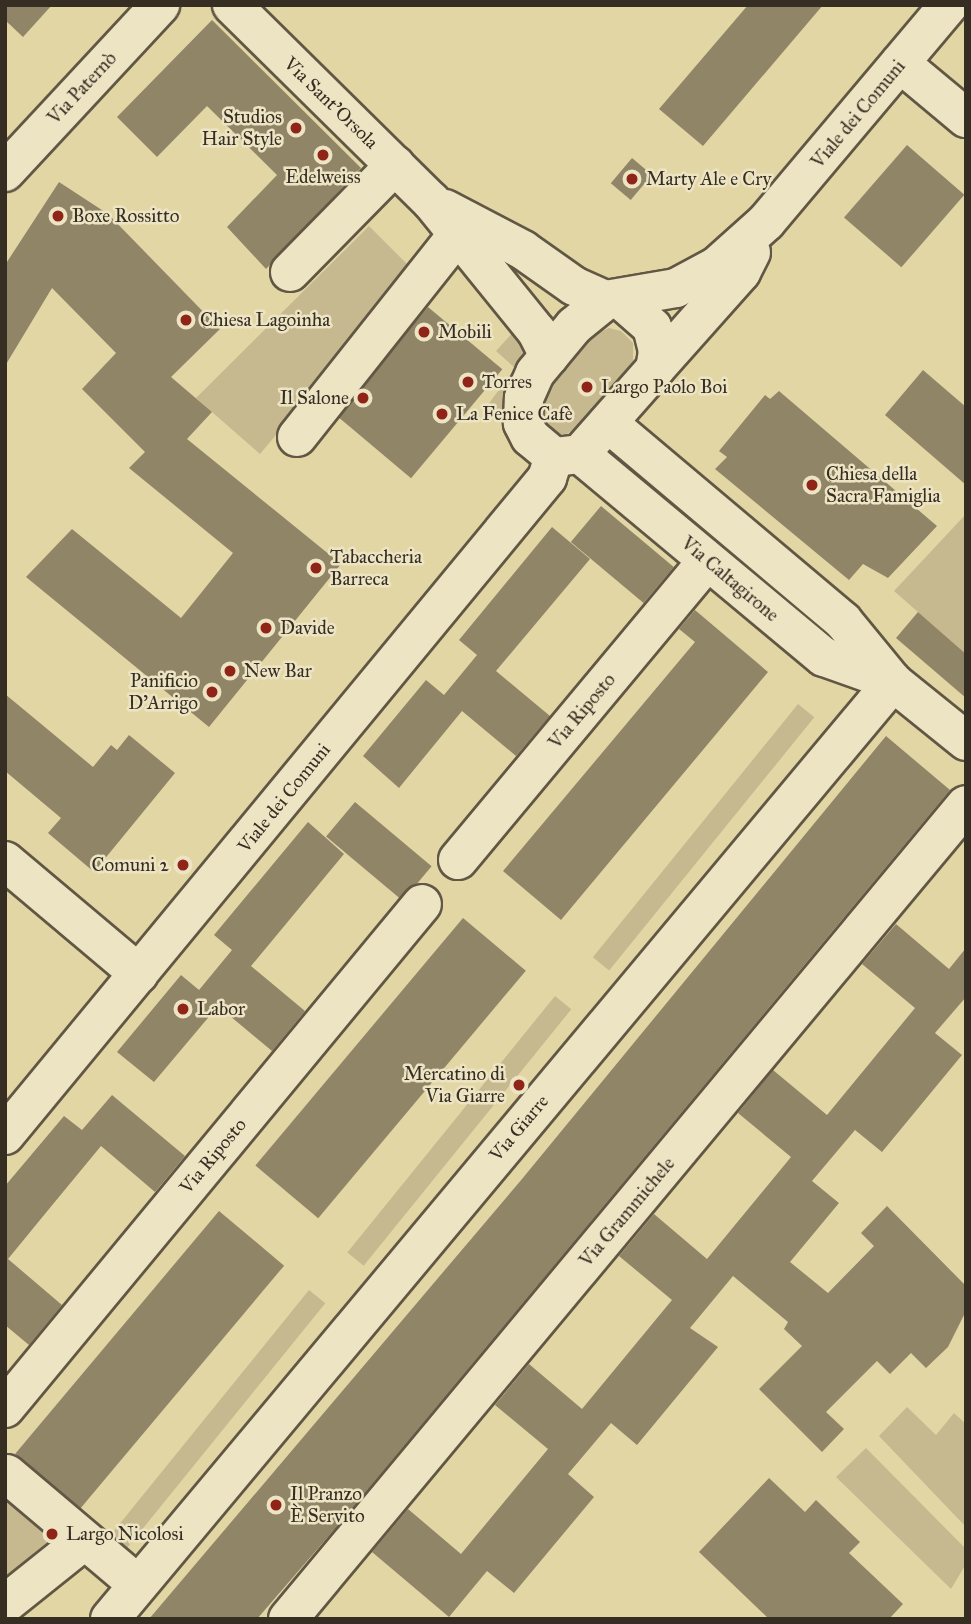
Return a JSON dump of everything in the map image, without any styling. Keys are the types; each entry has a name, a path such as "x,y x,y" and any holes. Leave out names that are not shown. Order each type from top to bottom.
{"street":[{"name":"Via Paternò","path":"5,172 160,5"},
{"name":"Via Sant'Orsola","path":"232,5 431,201 463,228 537,332 549,356"},
{"name":"Viale dei Comuni","path":"5,1135 547,478 567,456 608,423 741,272 766,222 948,5"},
{"path":"900,63 966,118"},
{"path":"290,272 395,165"},
{"path":"613,299 676,288 717,266 766,222"},
{"path":"297,437 463,228 523,250 574,286 613,299 652,327 658,351 655,369"},
{"name":"Via Caltagirone","path":"613,299 574,326 549,356 524,398 523,423 530,438 567,456 707,561 824,657 893,681"},
{"name":"Via Caltagirone","path":"608,423 843,621 893,681 966,741"},
{"name":"Via Riposto","path":"458,860 707,561"},
{"name":"Via Giarre","path":"110,1619 893,681"},
{"name":"Via Grammichele","path":"288,1619 966,805"},
{"path":"5,861 139,974"},
{"name":"Via Riposto","path":"5,1408 422,904"},
{"path":"7,1474 85,1540 141,1579"},
{"path":"5,1604 85,1540"},
{"path":"5,1609 17,1619"}],"shaded area":[{"path":"369,226 414,271 260,454 196,398"},
{"path":"609,328 621,331 633,343 633,368 583,426 558,438 538,415 540,400 595,334"},
{"path":"515,330 527,355 506,396 503,418 487,406 515,368 496,351"},
{"path":"966,514 966,654 894,591"},
{"path":"798,704 814,717 609,971 593,957"},
{"path":"555,996 571,1009 364,1266 347,1252"},
{"path":"309,1290 325,1303 122,1554 106,1541"},
{"path":"907,1407 936,1435 954,1413 966,1424 966,1527 879,1436"},
{"path":"866,1448 964,1547 966,1564 951,1589 836,1477"},
{"path":"5,1495 54,1536 5,1578"}],"building":[{"path":"5,5 52,5 23,37 5,20"},
{"path":"748,5 823,5 703,146 659,109"},
{"path":"212,20 361,168 266,269 227,227 277,175 207,106 157,157 117,117"},
{"path":"907,145 964,195 901,267 844,217"},
{"name":"Marty Ale e Cry","path":"632,158 652,175 631,200 611,183"},
{"path":"59,182 108,214 220,329 171,377 212,412 187,439 341,564 209,727 26,577 72,529 181,618 233,553 129,468 145,452 82,389 116,353 52,288 5,366 5,265"},
{"path":"428,307 502,369 411,478 337,416"},
{"path":"923,370 966,407 966,485 885,415"},
{"name":"Chiesa della Sacra Famiglia","path":"779,391 937,526 888,578 863,564 849,580 715,469 727,457 719,451 765,395 770,399"},
{"path":"601,506 674,567 644,603 571,542"},
{"path":"552,527 590,559 496,671 550,716 516,756 462,711 399,788 363,756 426,680 444,695 477,655 459,640"},
{"path":"695,610 768,672 561,920 503,871 695,642 679,629"},
{"path":"918,612 966,654 966,698 896,638"},
{"path":"5,694 93,767 111,745 117,750 129,735 175,773 94,872 48,833 61,818 5,771"},
{"path":"886,736 950,790 339,1524 257,1619 149,1619 522,1179"},
{"path":"355,802 432,866 403,901 326,836"},
{"path":"308,822 344,854 251,966 305,1011 272,1051 218,1006 154,1082 117,1052 181,975 199,990 232,950 214,935"},
{"path":"463,918 526,971 318,1218 255,1165"},
{"path":"896,924 949,969 966,948 966,997 935,1033 962,1055 882,1152 855,1130 812,1181 839,1203 790,1262 828,1293 874,1246 861,1233 887,1206 966,1286 966,1311 948,1347 926,1368 911,1353 890,1374 877,1361 826,1412 844,1429 822,1452 759,1389 802,1346 784,1329 788,1322 733,1276 690,1328 718,1347 637,1445 611,1423 568,1474 594,1497 514,1593 487,1571 449,1617 372,1552 408,1509 461,1554 548,1449 495,1405 529,1364 582,1409 672,1300 619,1256 654,1214 707,1259 791,1157 738,1113 773,1070 827,1115 915,1008 862,964"},
{"path":"112,1095 185,1156 155,1192 101,1146 49,1209 8,1259 62,1305 29,1345 5,1325 5,1186 64,1116 82,1130"},
{"path":"219,1211 284,1266 80,1508 15,1454"},
{"path":"769,1478 805,1512 816,1500 860,1542 849,1553 903,1604 889,1619 769,1619 699,1552"}],"place":[{"name":"Studios Hair Style","path":"296,128"},
{"name":"Edelweiss","path":"323,155"},
{"name":"Marty Ale e Cry","path":"632,179"},
{"name":"Boxe Rossitto","path":"58,216"},
{"name":"Chiesa Lagoinha","path":"186,320"},
{"name":"Mobili","path":"424,332"},
{"name":"Torres","path":"468,382"},
{"name":"Largo Paolo Boi","path":"587,387"},
{"name":"Il Salone","path":"363,398"},
{"name":"La Fenice Cafè","path":"442,414"},
{"name":"Chiesa della Sacra Famiglia","path":"812,485"},
{"name":"Tabaccheria Barreca","path":"316,568"},
{"name":"Davide","path":"266,628"},
{"name":"New Bar","path":"230,671"},
{"name":"Panificio D'Arrigo","path":"212,692"},
{"name":"Comuni 2","path":"183,865"},
{"name":"Labor","path":"183,1009"},
{"name":"Mercatino di Via Giarre","path":"519,1085"},
{"name":"Il Pranzo È Servito","path":"276,1505"},
{"name":"Largo Nicolosi","path":"52,1534"}]}
